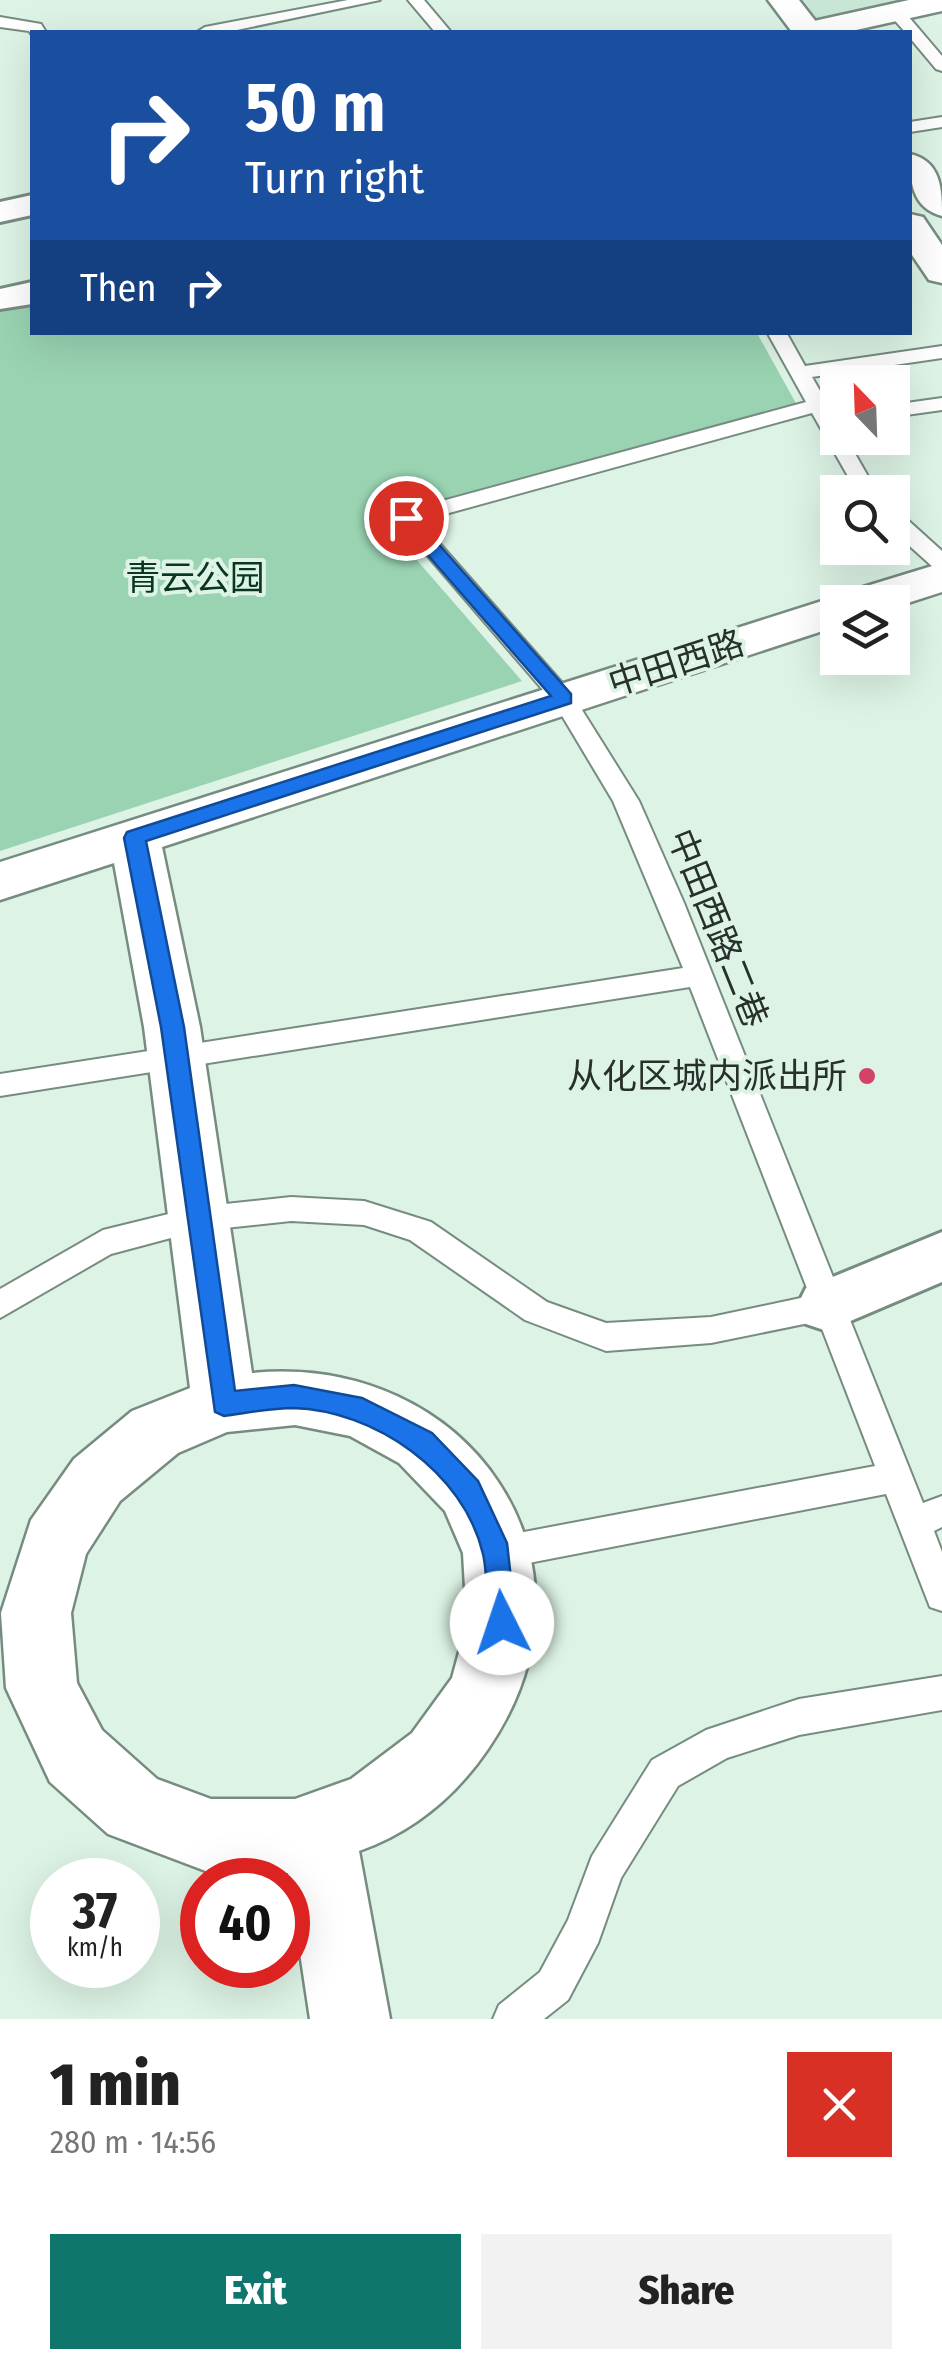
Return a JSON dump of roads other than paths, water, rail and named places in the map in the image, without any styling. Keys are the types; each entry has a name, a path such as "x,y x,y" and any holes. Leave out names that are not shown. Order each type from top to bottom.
{"street":[{"path":"783,0 806,30"},
{"path":"816,30 942,2"},
{"path":"912,167 942,205"},
{"path":"0,212 30,205"},
{"path":"912,227 942,272"},
{"path":"910,587 942,577"},
{"name":"中田西路","path":"0,881 820,617"},
{"path":"135,838 176,1059 224,1404"},
{"path":"828,1306 942,1256"},
{"path":"294,1396 362,1410 422,1442 468,1490 497,1553 502,1623 482,1695 438,1759 373,1809 295,1836 211,1836 134,1808 76,1756 42,1688 36,1613 55,1542 97,1480 155,1432 224,1404 294,1396"},
{"path":"318,1827 350,2019"}],"lane":[{"path":"215,30 372,0"},
{"path":"416,0 441,30"},
{"path":"896,12 911,30"},
{"path":"0,22 36,30"},
{"path":"912,31 942,66"},
{"path":"912,127 942,122"},
{"path":"778,335 820,404"},
{"path":"799,373 942,352"},
{"path":"910,408 942,404"},
{"name":"中田西路二巷","path":"820,417 406,518 564,699 626,802 895,1477 928,1518 942,1595"},
{"path":"910,534 942,563"},
{"path":"0,1085 698,976"},
{"path":"0,1306 103,1243 197,1219 291,1210 364,1213 420,1231 536,1311 606,1337 711,1330 828,1306"},
{"path":"497,1553 895,1477"},
{"path":"513,2019 554,1986 584,1929 605,1870 634,1817 665,1773 719,1743 799,1716 942,1693"}],"place":[{"name":"从化区城内派出所","path":"867,1076"}],"park label":[{"name":"青云公园","path":"195,578"}]}
